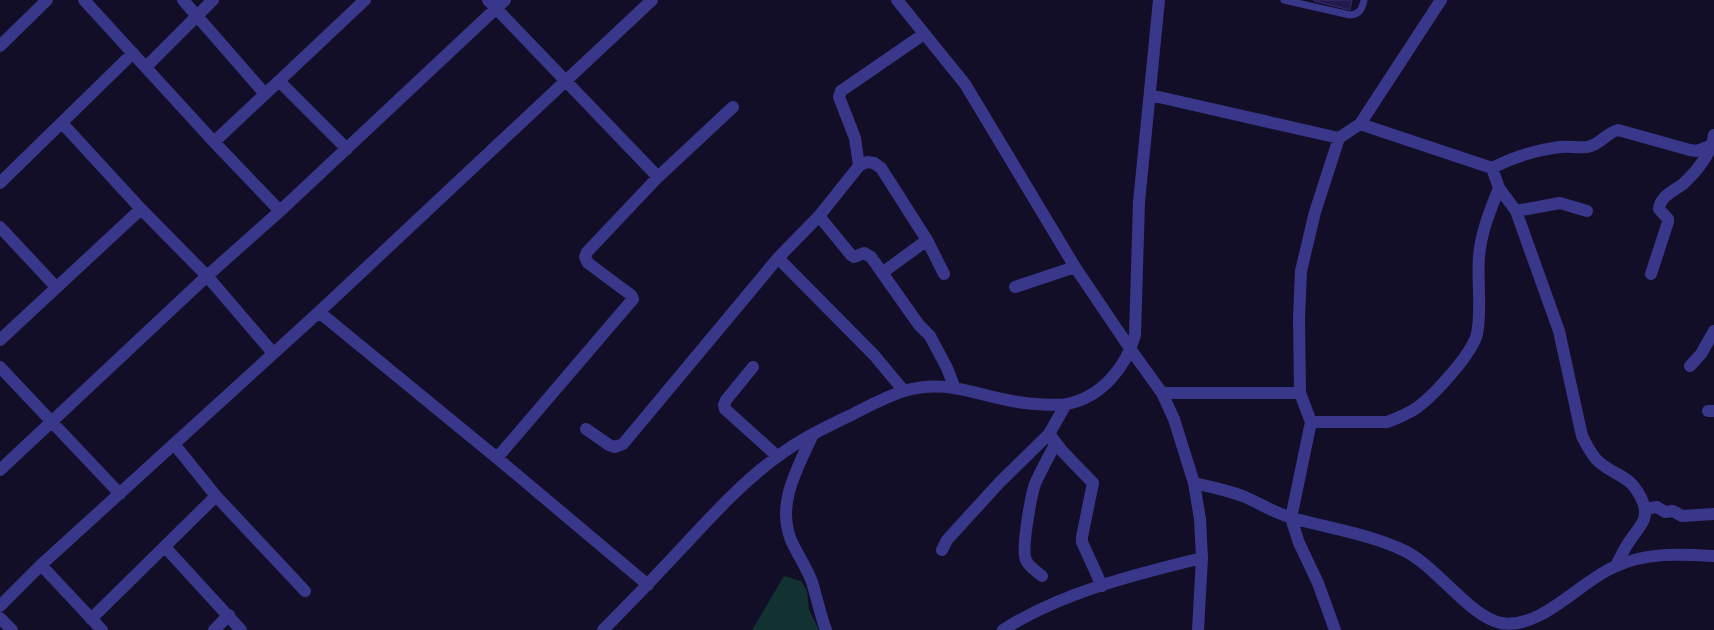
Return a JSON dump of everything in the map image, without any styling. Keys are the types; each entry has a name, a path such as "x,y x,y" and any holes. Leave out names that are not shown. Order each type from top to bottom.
{"street":[{"path":"0,46 47,0"},
{"path":"84,0 280,212"},
{"path":"183,0 265,94"},
{"path":"146,67 213,0"},
{"path":"214,142 365,0"},
{"path":"0,606 41,565 318,312 652,0"},
{"path":"897,0 965,84 1075,267 1130,350 1162,393 1174,419 1194,483 1200,519 1202,558 1198,630"},
{"path":"605,629 733,494 777,456 813,434 872,404 904,391 929,386 954,386 1019,402 1066,404 1085,398 1103,387 1113,377 1130,350 1135,335 1139,202 1159,0"},
{"path":"1335,630 1318,583 1299,543 1291,518 1311,422 1300,393 1300,271 1315,212 1339,138 1360,124 1442,0"},
{"path":"0,470 207,276 280,212 347,149 496,3 566,81 658,177"},
{"path":"859,166 855,138 839,97 841,91 924,34"},
{"path":"0,183 133,53"},
{"path":"279,81 347,149"},
{"path":"1150,95 1339,138"},
{"path":"497,458 633,299 631,295 588,263 585,258 587,252 658,177 733,107"},
{"path":"62,122 207,276 273,353"},
{"path":"1360,124 1492,168 1510,159 1527,154 1559,147 1588,147 1618,130 1697,151 1714,141"},
{"path":"1651,274 1668,222 1668,219 1659,209 1659,205 1662,200 1694,173 1714,141"},
{"path":"586,429 609,445 615,447 623,444 778,258 819,216 859,166 867,162 881,168 927,240 944,274"},
{"path":"1492,168 1499,188 1516,210 1559,331 1582,436 1597,460 1611,471 1623,476 1632,483 1645,508 1645,517 1642,524 1616,566"},
{"path":"1311,422 1387,422 1397,419 1418,406 1458,365 1472,345 1478,332 1481,236 1499,188"},
{"path":"1516,210 1560,203 1587,211"},
{"path":"0,340 142,209"},
{"path":"819,216 851,255 854,257 864,253 868,254 919,325 930,336 954,386"},
{"path":"0,227 56,287"},
{"path":"882,273 927,240"},
{"path":"778,258 874,355 904,391"},
{"path":"1015,287 1075,267"},
{"path":"318,312 497,458 648,585"},
{"path":"1690,366 1701,354 1714,332"},
{"path":"0,367 120,494"},
{"path":"753,367 726,400 725,409 777,456"},
{"path":"1162,393 1300,393"},
{"path":"1042,576 1029,566 1025,558 1024,550 1030,504 1052,438 1066,404"},
{"path":"813,434 791,482 786,504 787,524 790,538 811,581 826,630"},
{"path":"942,550 948,540 974,511 1052,438"},
{"path":"1052,438 1093,483 1082,542 1102,586"},
{"path":"174,444 216,496 305,592"},
{"path":"1194,483 1244,497 1291,518 1372,538 1406,552 1426,564 1484,617 1502,623 1522,622 1552,608 1599,574 1616,566 1655,555 1714,556"},
{"path":"91,619 216,496"},
{"path":"1645,508 1657,506 1665,512 1673,511 1682,516 1714,514"},
{"path":"165,547 241,630"},
{"path":"1003,630 1028,614 1046,606 1102,586 1202,558"},
{"path":"41,565 102,630"},
{"path":"214,630 229,615"},
{"path":"0,618 12,630"}],"lane":[{"path":"1284,0 1350,15 1356,14 1362,9 1364,0"}],"green space":[{"path":"784,576 801,581 807,591 809,610 819,630 752,630"}],"building":[{"path":"1314,0 1352,0 1350,10"}]}
